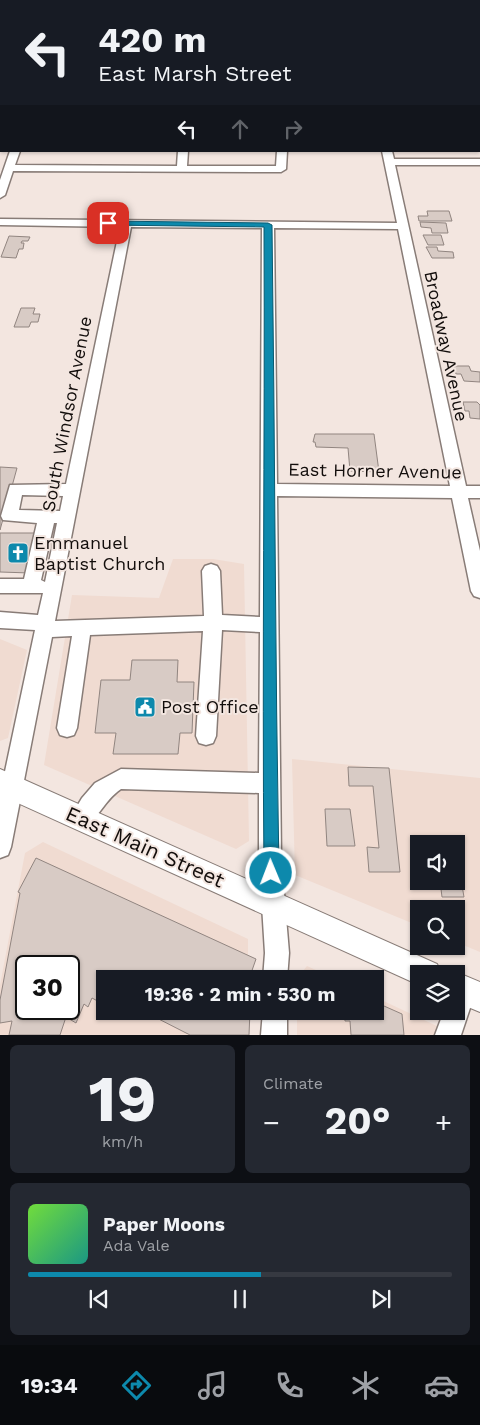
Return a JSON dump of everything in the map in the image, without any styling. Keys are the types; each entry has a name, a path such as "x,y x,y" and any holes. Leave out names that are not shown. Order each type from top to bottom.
{"main road":[{"name":"East Main Street","path":"7,785 410,966"}],"street":[{"path":"0,195 15,152"},
{"path":"182,169 183,152"},
{"path":"8,168 280,169 282,152"},
{"path":"388,156 480,162"},
{"name":"Broadway Avenue","path":"388,156 401,226 480,591"},
{"path":"0,222 401,226"},
{"name":"South Windsor Avenue","path":"0,847 7,785 46,626 126,224"},
{"path":"268,225 270,857 277,953 276,970"},
{"path":"67,517 9,516 16,489 73,490"},
{"name":"East Horner Avenue","path":"270,490 480,492"},
{"path":"31,586 47,516"},
{"path":"206,736 213,623 211,571"},
{"path":"0,586 53,587"},
{"path":"0,620 82,629 238,622 268,625"},
{"path":"67,728 82,629"},
{"path":"448,1035 467,991"},
{"path":"274,1035 275,1020"}],"lane":[{"path":"81,818 95,797 107,784 121,779 270,783"}],"shaded area":[{"path":"173,559 213,559 244,564 249,841 236,849 44,765 72,595 159,598"},
{"path":"0,639 27,650 8,738 0,741"},
{"path":"292,759 480,778 480,952 465,946 465,900 410,900 410,922 295,875"},
{"path":"43,842 248,939 248,970 96,970 96,1020 248,1020 247,1035 0,1035 0,985 25,853"},
{"path":"307,966 316,970 304,970"},
{"path":"384,1001 410,1013 410,1020 424,1020 456,1035 297,1035 297,1020 384,1020"}],"building":[{"path":"427,211 449,211 452,221 419,221 418,216 428,216"},
{"path":"420,222 446,223 448,233 432,233 431,228 421,227"},
{"path":"423,235 441,235 444,245 428,245"},
{"path":"9,236 30,237 28,241 22,241 21,243 24,243 23,249 19,249 16,258 1,257"},
{"path":"426,247 437,247 438,251 453,252 454,258 432,258"},
{"path":"21,308 35,308 33,314 40,314 38,322 31,322 29,327 14,327"},
{"path":"454,366 469,366 471,371 480,372 480,382 464,381 461,374 456,374"},
{"path":"463,402 477,402 480,405 480,419 470,418 469,411 465,411"},
{"path":"315,434 374,434 379,472 350,471 348,448 316,447 315,442 313,442"},
{"name":"Emmanuel Baptist Church","path":"0,467 17,468 0,530"},
{"name":"Emmanuel Baptist Church","path":"0,533 40,533 30,573 0,572"},
{"name":"Post Office","path":"132,660 178,660 177,682 194,682 192,733 180,733 178,754 113,754 116,733 95,733 101,680 130,680"},
{"path":"348,767 389,768 400,872 369,872 367,847 379,848 373,786 349,786"},
{"path":"325,809 350,809 355,846 327,846"},
{"path":"36,858 256,959 252,970 96,970 96,1000 92,998 88,1007 84,1004 80,1014 80,955 15,955 15,1020 65,1020 60,1035 9,1035 12,1021 0,1023 0,1000 20,893 18,892"},
{"path":"441,890 463,890 464,897 442,897"},
{"path":"384,1006 402,1014 404,1035 351,1035 350,1021 345,1021 384,1020"},
{"path":"161,1020 250,1020 249,1035 190,1035"}],"place":[{"name":"Emmanuel Baptist Church","path":"18,553"},
{"name":"Post Office","path":"145,707"}],"route":[{"path":"108,223 268,225 270,572 268,593 271,873"}]}
